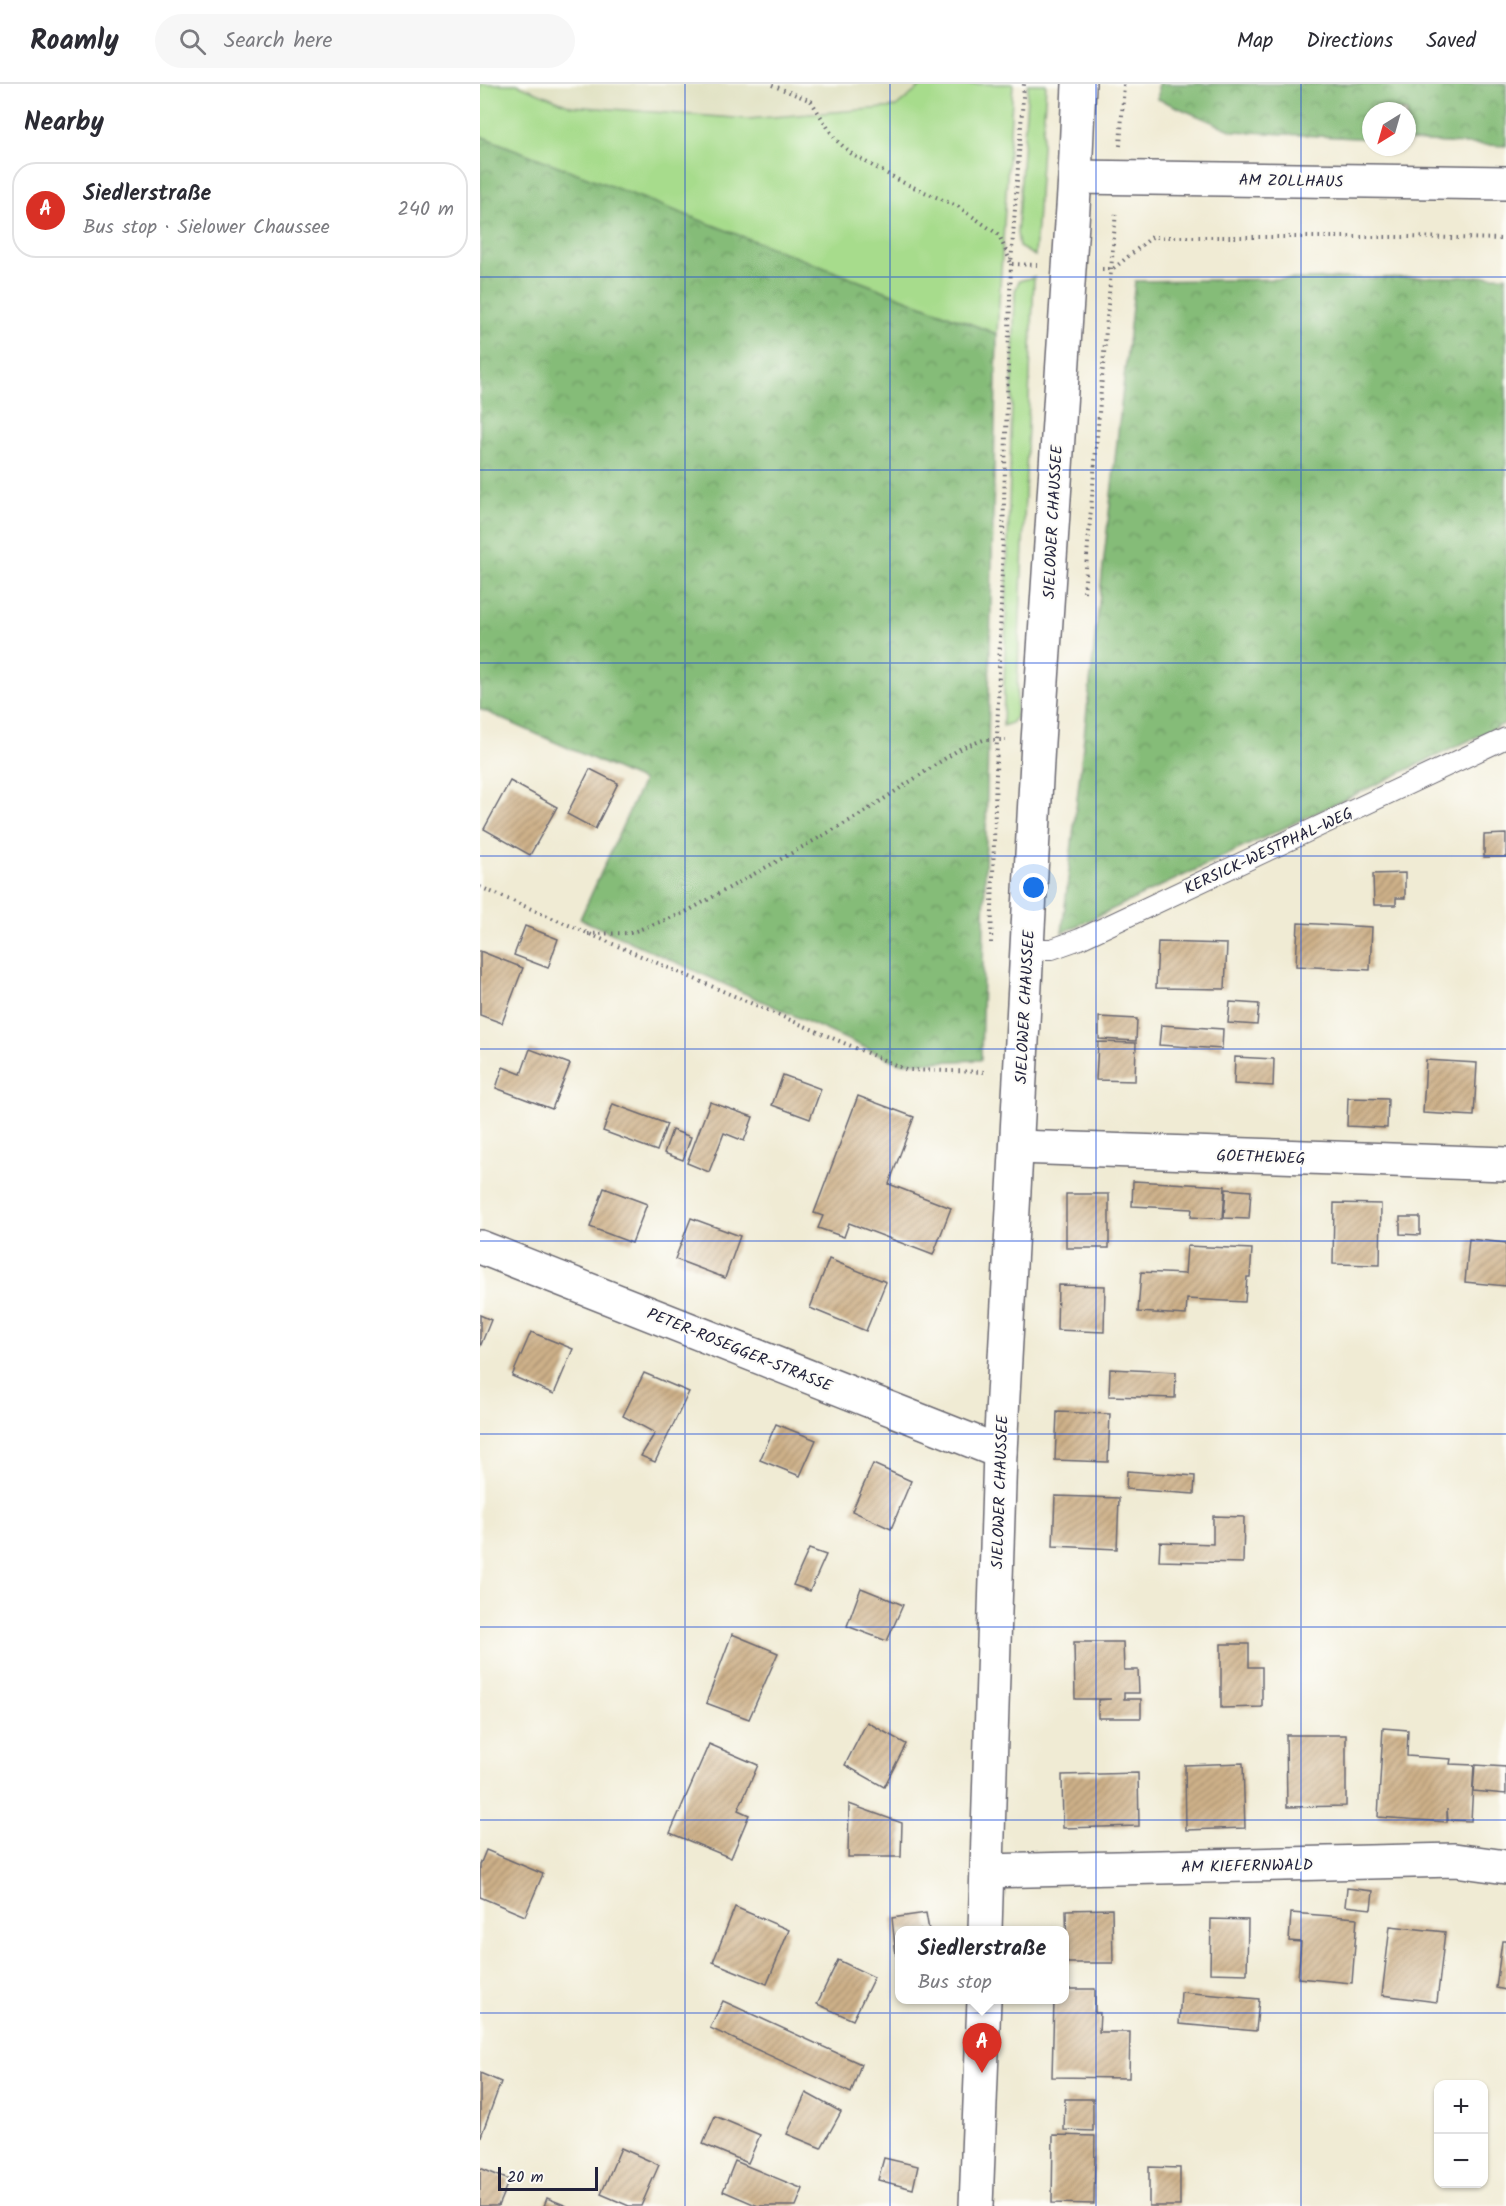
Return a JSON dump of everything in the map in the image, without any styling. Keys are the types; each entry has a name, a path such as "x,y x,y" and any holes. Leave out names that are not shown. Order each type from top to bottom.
{"main road":[{"name":"SIELOWER CHAUSSEE","path":"986,1926 1000,1452 1079,84"},
{"name":"AM ZOLLHAUS","path":"1075,177 1506,183"},
{"name":"GOETHEWEG","path":"1017,1147 1506,1164"},
{"name":"PETER-ROSEGGER-STRASSE","path":"480,1247 1000,1452"},
{"name":"AM KIEFERNWALD","path":"987,1871 1455,1860 1506,1866"},
{"path":"976,2206 984,2004"}],"lane":[{"name":"KERSICK-WESTPHAL-WEG","path":"1028,949 1052,949 1080,939 1506,738"}],"path":[{"path":"588,933 630,933 684,913 858,816 961,748 984,740 997,740 1011,264 1024,84"},
{"path":"772,85 811,101 835,139 853,156 904,183 958,207 999,235 1011,264"},
{"path":"1083,603 1113,269 1152,237 1506,239"},
{"path":"480,887 907,1070 987,1072 1021,1070"}],"shaded area":[{"path":"517,84 924,84 896,107 748,119 571,106"}],"green space":[{"path":"480,84 517,84 571,106 748,119 896,107 924,84 1013,84 997,334 480,136"},
{"path":"1028,84 1046,84 1035,256 1019,247 1017,233"},
{"path":"1158,84 1506,84 1506,146 1416,141 1416,102 1362,102 1362,138 1233,131 1158,99"},
{"path":"480,136 997,334 981,1060 899,1063 580,919 643,781 480,709"},
{"path":"1506,276 1506,723 1062,933 1135,281"},
{"path":"1034,277 1016,717 1011,723 1003,726 1015,291 1019,281"}],"building":[{"path":"590,769 618,783 595,829 567,814"},
{"path":"510,781 557,807 530,855 484,829"},
{"path":"1506,834 1506,857 1484,857 1484,835"},
{"path":"1405,873 1405,898 1396,898 1396,905 1374,905 1373,874"},
{"path":"1298,923 1372,927 1370,970 1296,966"},
{"path":"525,926 558,939 548,968 514,955"},
{"path":"1158,942 1227,944 1225,989 1156,988"},
{"path":"480,951 523,968 502,1023 480,1015"},
{"path":"1230,1002 1259,1004 1257,1025 1228,1023"},
{"path":"1099,1017 1137,1019 1136,1041 1099,1039"},
{"path":"1161,1025 1223,1029 1222,1049 1159,1045"},
{"path":"1098,1042 1136,1043 1135,1081 1096,1080"},
{"path":"530,1049 570,1064 552,1109 496,1088 503,1067 521,1074"},
{"path":"1235,1057 1274,1059 1273,1086 1234,1084"},
{"path":"1426,1060 1477,1063 1474,1116 1423,1113"},
{"path":"783,1075 821,1089 810,1119 772,1105"},
{"path":"858,1096 914,1117 889,1184 951,1208 933,1255 849,1223 844,1237 818,1228 823,1216 814,1213"},
{"path":"1348,1098 1388,1099 1387,1128 1347,1126"},
{"path":"710,1102 753,1117 744,1141 724,1133 709,1172 687,1163"},
{"path":"613,1104 667,1124 657,1151 603,1131"},
{"path":"672,1130 691,1137 683,1160 664,1153"},
{"path":"1133,1181 1225,1186 1223,1219 1191,1217 1192,1209 1132,1206"},
{"path":"604,1188 647,1204 632,1243 590,1227"},
{"path":"1226,1189 1251,1191 1249,1219 1224,1218"},
{"path":"1066,1194 1109,1194 1109,1248 1066,1248"},
{"path":"1334,1203 1381,1204 1380,1265 1333,1264"},
{"path":"1400,1217 1420,1217 1420,1235 1400,1234"},
{"path":"691,1218 740,1236 725,1278 675,1259"},
{"path":"1469,1239 1506,1243 1506,1286 1465,1282"},
{"path":"1187,1246 1252,1249 1245,1302 1187,1299 1186,1315 1138,1312 1141,1272 1185,1274"},
{"path":"829,1259 886,1282 866,1331 810,1308"},
{"path":"1058,1285 1105,1286 1104,1332 1057,1330"},
{"path":"480,1315 491,1320 480,1347"},
{"path":"531,1332 573,1349 554,1394 512,1376"},
{"path":"1110,1369 1176,1372 1175,1398 1109,1396"},
{"path":"644,1373 689,1392 655,1462 641,1456 655,1433 623,1416"},
{"path":"1057,1412 1110,1414 1108,1462 1055,1460"},
{"path":"776,1424 816,1440 800,1476 760,1460"},
{"path":"873,1464 911,1481 891,1529 852,1511"},
{"path":"1127,1471 1195,1476 1194,1494 1126,1489"},
{"path":"1055,1496 1119,1498 1117,1549 1053,1546"},
{"path":"1213,1516 1244,1517 1243,1563 1159,1561 1160,1542 1213,1544"},
{"path":"809,1549 826,1555 810,1591 793,1585"},
{"path":"861,1588 903,1605 887,1641 847,1626"},
{"path":"732,1634 778,1653 749,1719 706,1703"},
{"path":"1074,1642 1123,1642 1124,1670 1138,1670 1139,1693 1124,1693 1124,1699 1141,1699 1141,1718 1098,1718 1098,1700 1111,1699 1075,1699"},
{"path":"1221,1644 1249,1644 1249,1667 1262,1667 1262,1707 1221,1708"},
{"path":"867,1722 906,1744 884,1787 845,1765"},
{"path":"1383,1728 1408,1730 1407,1756 1451,1759 1450,1764 1474,1765 1471,1821 1448,1820 1447,1809 1447,1822 1378,1817"},
{"path":"1286,1735 1346,1735 1346,1806 1287,1807"},
{"path":"709,1744 758,1765 738,1810 749,1815 731,1858 670,1833"},
{"path":"1243,1763 1245,1828 1186,1830 1185,1765"},
{"path":"1475,1765 1506,1767 1506,1794 1473,1791"},
{"path":"1138,1773 1139,1826 1063,1828 1062,1775"},
{"path":"849,1804 902,1823 901,1857 848,1857"},
{"path":"486,1850 543,1874 525,1916 480,1897 480,1865"},
{"path":"1347,1888 1373,1891 1371,1909 1345,1906"},
{"path":"735,1907 789,1930 767,1984 713,1962"},
{"path":"1112,1909 1113,1963 1069,1963 1069,1926 1066,1926 1066,1910"},
{"path":"926,1913 928,1926 895,1926 895,1946 892,1918"},
{"path":"1291,1913 1357,1918 1352,1983 1298,1978 1301,1942 1289,1941"},
{"path":"1211,1919 1248,1920 1247,1974 1210,1973"},
{"path":"1390,1926 1445,1932 1437,2002 1382,1995"},
{"path":"1502,1941 1506,1941 1506,1990 1496,1988"},
{"path":"838,1960 874,1977 853,2020 817,2004"},
{"path":"1069,1989 1095,1989 1095,2013 1100,2013 1099,2032 1130,2032 1129,2078 1052,2077 1054,2004 1069,2004"},
{"path":"1181,1992 1259,1999 1256,2031 1179,2024"},
{"path":"723,2001 861,2064 851,2093 710,2028"},
{"path":"480,2073 501,2082 480,2139"},
{"path":"806,2093 841,2112 821,2148 787,2134"},
{"path":"1065,2099 1093,2099 1093,2131 1064,2130"},
{"path":"715,2116 760,2135 748,2163 703,2144"},
{"path":"1053,2135 1095,2136 1094,2204 1052,2203"},
{"path":"621,2148 659,2165 641,2206 629,2206 601,2194"},
{"path":"884,2158 918,2166 913,2189 878,2180"},
{"path":"735,2161 803,2189 796,2206 758,2206 723,2191"},
{"path":"1149,2167 1180,2168 1180,2206 1149,2206"},
{"path":"480,2168 509,2180 498,2206 480,2206"},
{"path":"547,2198 567,2206 544,2206"}],"place":[{"name":"Siedlerstraße","path":"982,2073"}]}
